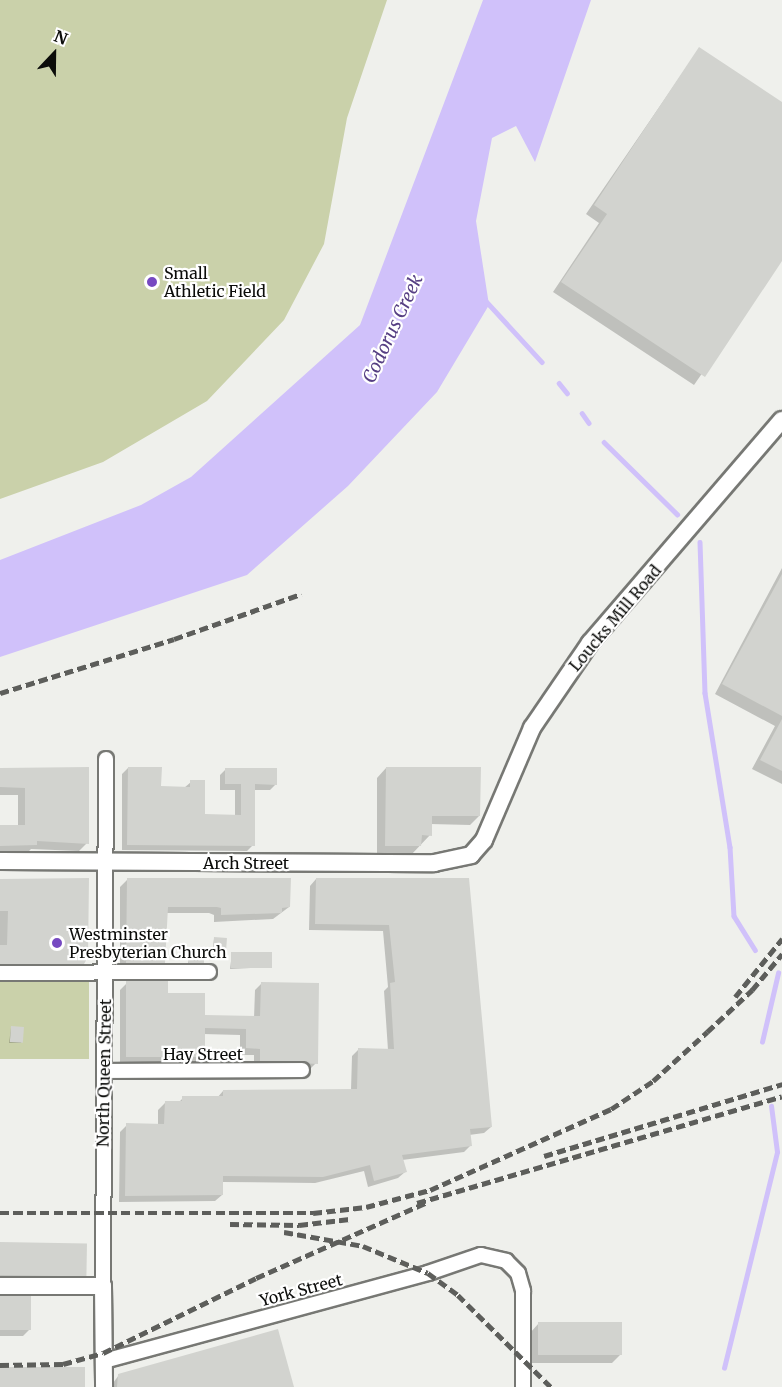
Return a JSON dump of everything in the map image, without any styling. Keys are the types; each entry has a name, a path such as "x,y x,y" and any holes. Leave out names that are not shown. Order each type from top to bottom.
{"street":[{"name":"Loucks Mill Road","path":"484,840 532,728 590,643 782,420"},
{"name":"North Queen Street","path":"105,1387 103,1286 106,759"},
{"name":"Arch Street","path":"0,861 434,862 471,855 484,840"},
{"path":"0,973 105,975 209,972"},
{"name":"Hay Street","path":"104,1071 302,1070"},
{"name":"York Street","path":"104,1361 428,1273 481,1255 506,1261 518,1273 523,1291 523,1387"},
{"path":"0,1286 103,1286"}],"green space":[{"name":"Small Athletic Field","path":"0,0 387,0 347,118 324,244 284,320 207,401 103,462 0,499"},
{"path":"0,981 89,981 89,1059 0,1059"}],"water":[{"name":"Codorus Creek","path":"483,0 591,0 535,162 516,126 492,138 476,221 489,305 437,392 348,486 247,575 0,657 0,560 141,505 191,477 360,325"}],"building":[{"path":"699,47 782,102 782,261 705,377 561,282 607,214 594,205"},
{"path":"782,574 782,716 722,684"},
{"path":"782,719 782,771 760,760"},
{"path":"89,767 89,844 37,841 37,845 0,846 0,825 25,825 25,788 0,787 0,768"},
{"path":"128,767 162,767 161,786 190,787 190,780 205,780 205,814 241,815 241,784 225,784 225,768 277,768 277,785 255,784 255,846 127,845"},
{"path":"386,767 481,767 480,816 432,816 432,836 422,835 421,846 385,846"},
{"path":"89,878 88,957 84,964 0,964 0,945 7,945 8,911 0,911 0,879"},
{"path":"127,878 291,878 290,907 282,908 282,913 221,915 221,908 217,907 168,907 165,963 126,963"},
{"path":"316,878 469,878 492,1127 470,1129 472,1146 402,1155 407,1172 374,1181 370,1165 323,1177 223,1176 223,1195 125,1196 126,1123 164,1124 165,1101 182,1101 182,1096 223,1096 223,1090 357,1089 358,1048 394,1049 390,983 395,982 389,925 315,924"},
{"path":"214,937 227,938 226,956 213,955"},
{"path":"189,948 204,948 204,963 189,963"},
{"path":"231,952 272,952 272,968 231,968"},
{"path":"126,981 168,981 168,993 205,993 205,1015 260,1016 261,982 319,983 318,1064 260,1061 260,1049 246,1048 246,1029 205,1028 205,1057 126,1057"},
{"path":"11,1026 24,1027 23,1043 10,1042"},
{"path":"0,1242 87,1244 86,1277 0,1275"},
{"path":"0,1296 31,1296 31,1330 0,1330"},
{"path":"538,1322 622,1322 622,1355 538,1355"},
{"path":"278,1329 294,1387 117,1387 118,1374"},
{"path":"0,1367 85,1367 85,1387 0,1387"}],"waterway":[{"path":"485,300 542,362"},
{"path":"559,383 567,393"},
{"path":"582,413 589,423"},
{"path":"604,442 677,514"},
{"path":"700,542 705,693 730,847 734,916 755,950"},
{"path":"762,1042 778,973"},
{"path":"724,1368 777,1152 771,1106"}],"railway":[{"path":"0,693 174,639 301,594"},
{"path":"735,997 782,939"},
{"path":"0,1213 313,1213 366,1207 430,1190 611,1109 653,1081 752,990 782,954"},
{"path":"544,1156 782,1084"},
{"path":"417,1203 782,1096"},
{"path":"0,1365 63,1364 103,1353 256,1278 425,1203"},
{"path":"230,1224 299,1225 350,1219"},
{"path":"284,1232 363,1246 428,1273 458,1295 551,1387"}],"place":[{"name":"Small Athletic Field","path":"152,282"},
{"name":"Westminster Presbyterian Church","path":"57,943"}]}
